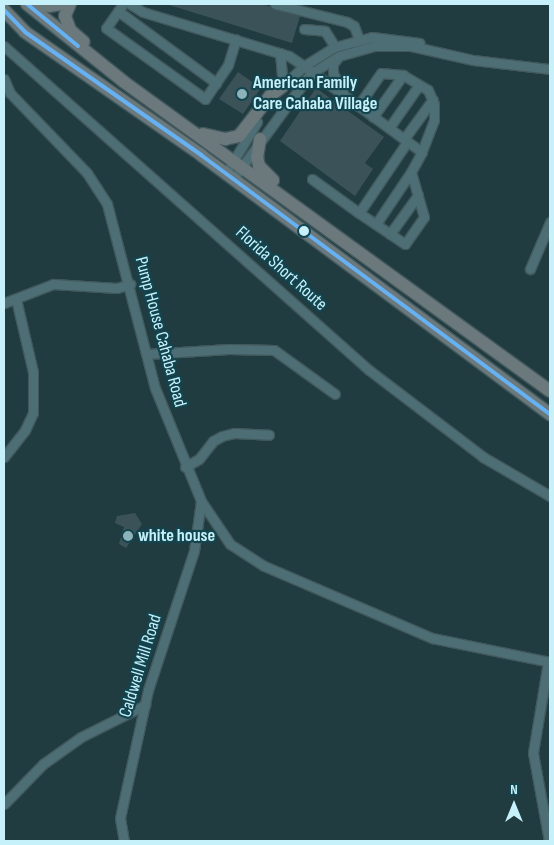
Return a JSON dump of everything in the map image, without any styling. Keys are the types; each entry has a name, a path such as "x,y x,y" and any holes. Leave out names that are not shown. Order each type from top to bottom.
{"highway":[{"path":"27,4 96,60 190,130 238,162 550,391"},
{"path":"35,4 49,6 62,4"},
{"path":"70,4 66,16 70,30 89,45 96,60"},
{"path":"4,10 25,32 229,176 550,414"},
{"path":"190,130 225,139 240,136 270,96 283,86"},
{"path":"260,139 257,157 260,166 293,195 297,206"}],"street":[{"path":"130,4 143,12 280,54 304,66 422,152"},
{"path":"275,4 347,22 354,26 359,40"},
{"path":"216,83 121,8 106,28 205,99 216,83 231,59 236,39"},
{"path":"304,29 325,32 334,47"},
{"path":"229,176 283,86 304,66 334,47 372,37 413,40 473,60"},
{"name":"Florida Short Route","path":"4,46 369,370 483,457 550,496"},
{"path":"238,162 260,139 313,73 339,56 373,46 411,46 473,60 550,69"},
{"path":"280,54 283,86"},
{"path":"339,56 333,64 333,73 346,97"},
{"path":"358,106 382,74 403,75 428,90 433,99 434,120 422,152 412,172 376,224"},
{"path":"373,117 403,75"},
{"name":"Pump House Cahaba Road","path":"4,79 10,93 70,154 98,188 107,204 130,284 156,388 201,501 230,544 264,566 432,638 549,662"},
{"path":"389,128 419,84"},
{"path":"359,212 433,99"},
{"path":"312,179 406,244 424,216 412,172"},
{"path":"390,234 418,195"},
{"path":"530,269 550,222"},
{"path":"4,304 53,284 117,288 130,284"},
{"path":"4,457 25,430 33,410 33,372 16,299"},
{"path":"147,354 230,349 274,350 283,354 335,394"},
{"path":"186,467 199,459 213,442 222,436 234,433 270,435"},
{"name":"Caldwell Mill Road","path":"124,841 121,812 145,705 194,551 201,501"},
{"path":"549,662 533,753 549,841"},
{"path":"4,804 43,764 81,737 145,705"}],"building":[{"path":"166,4 262,4 300,16 292,43"},
{"path":"238,72 261,88 243,114 219,99"},
{"path":"316,88 384,137 365,163 373,169 355,196 280,141"},
{"name":"white house","path":"135,513 142,524 126,548 119,544 124,527 115,523 117,516"}],"transit line":[{"path":"27,4 78,46"},
{"path":"4,10 25,32 201,155 550,414"}],"place":[{"name":"American Family Care Cahaba Village","path":"242,94"},
{"name":"white house","path":"128,536"}]}
